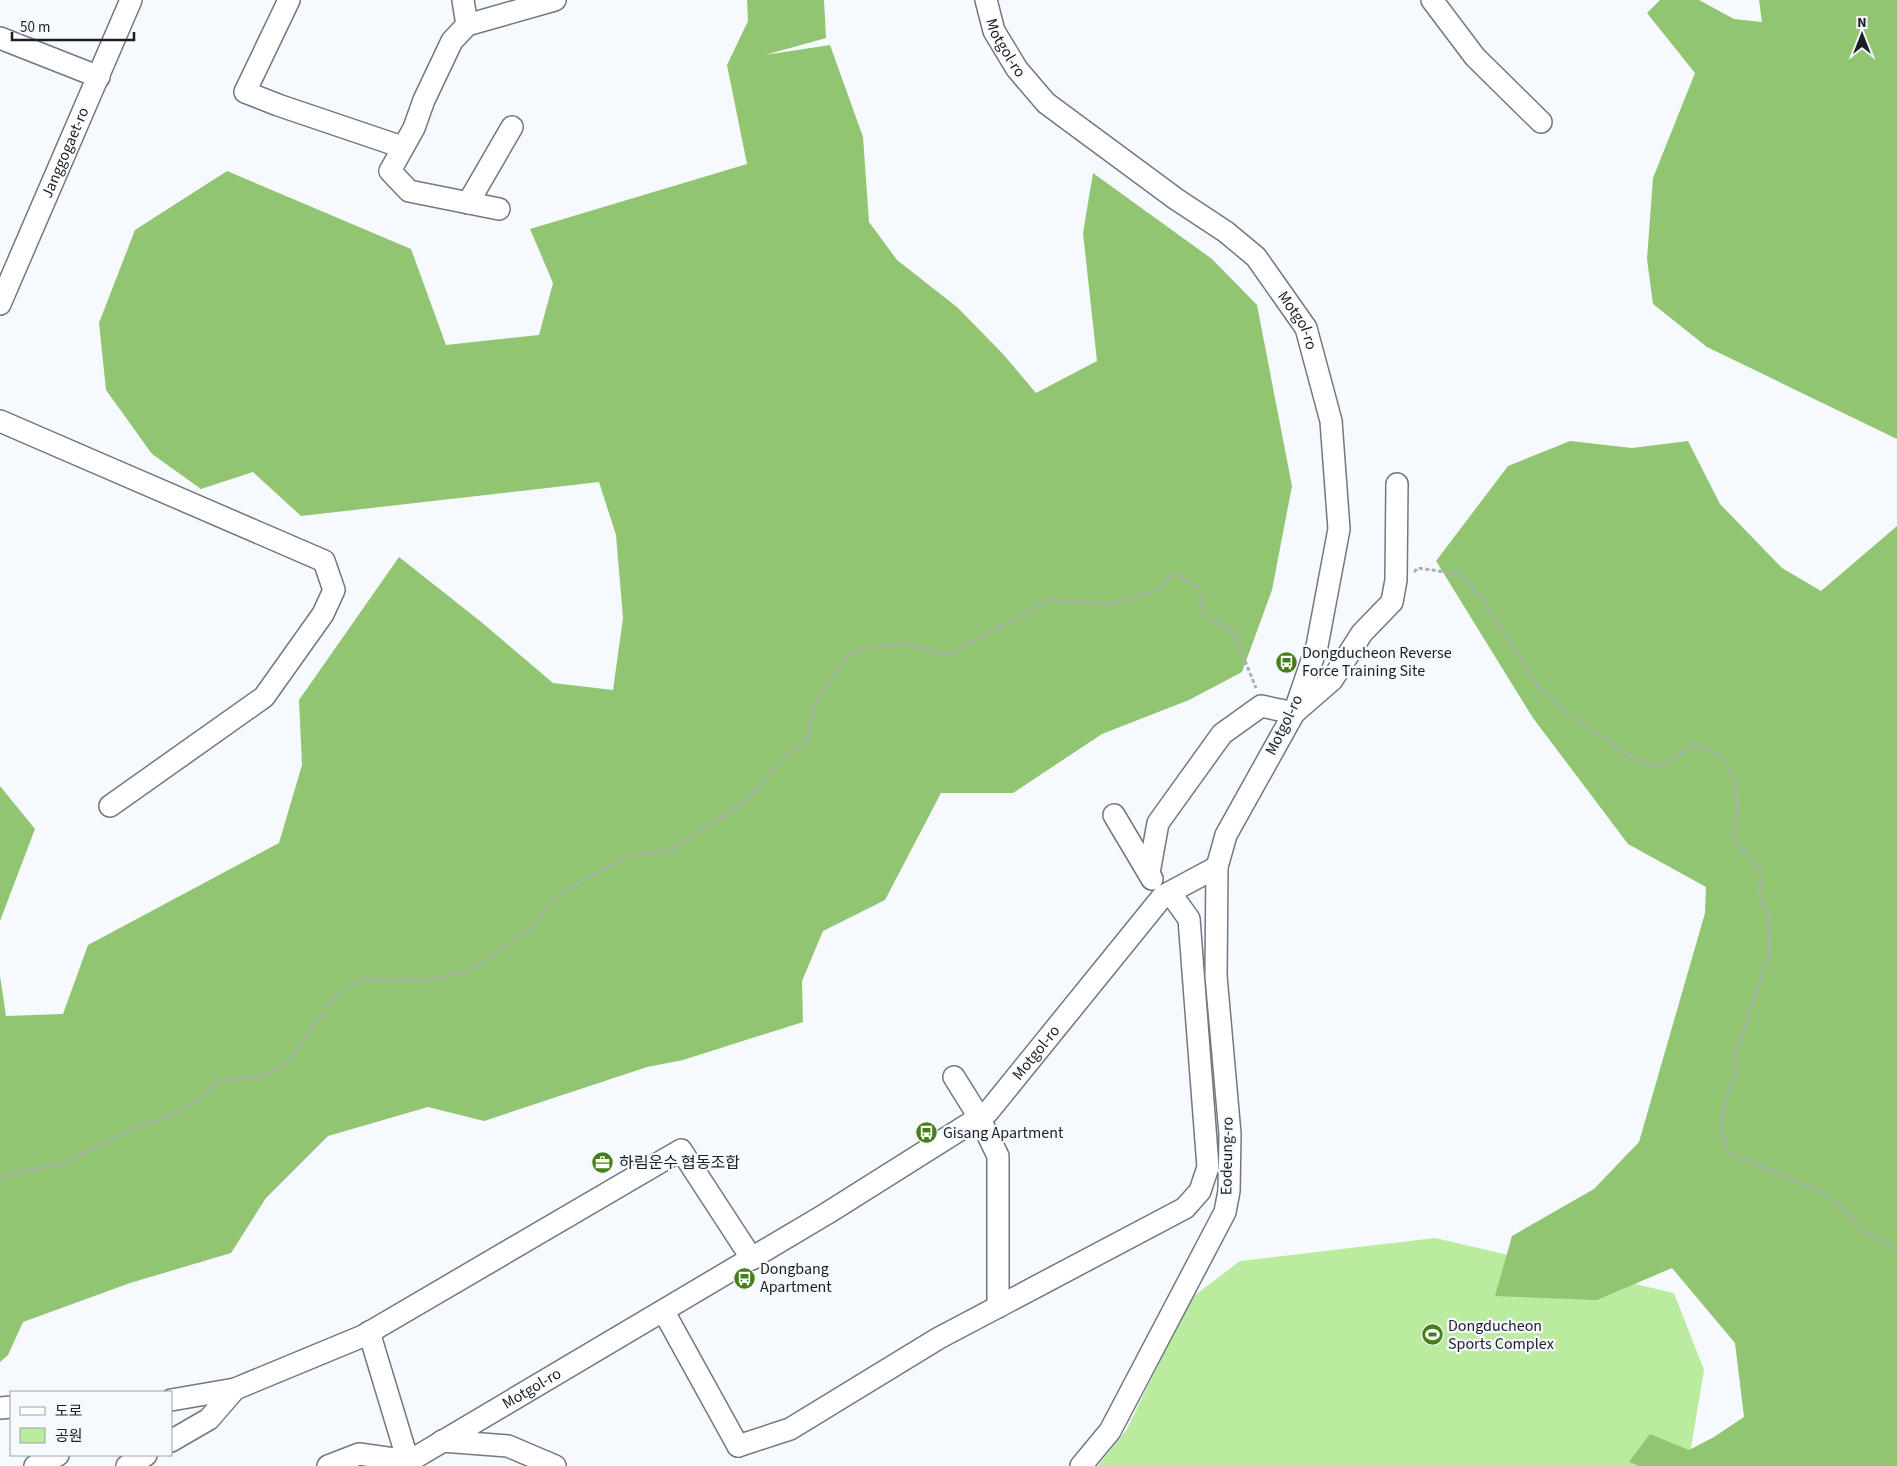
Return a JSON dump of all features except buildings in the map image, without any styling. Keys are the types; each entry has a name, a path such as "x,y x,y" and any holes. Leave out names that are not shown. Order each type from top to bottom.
{"street":[{"name":"Janggogaet-ro","path":"0,304 131,0"},
{"path":"289,0 245,92 278,106 402,147"},
{"path":"463,0 467,25"},
{"path":"499,210 409,191 390,171 414,128 424,100 452,41 467,25 530,3 555,0"},
{"name":"Motgol-ro","path":"404,1463 664,1312 988,1112 1167,895 1217,867 1226,835 1294,713 1316,646 1339,528 1331,421 1306,328 1256,257 1226,232 1176,199 1046,103 1017,68 994,31 986,0"},
{"path":"1432,0 1475,57 1541,122"},
{"path":"0,38 98,77"},
{"path":"468,203 512,128"},
{"path":"0,421 324,561 334,590 323,614 264,697 110,806"},
{"path":"1149,873 1158,823 1222,734 1262,706 1294,713 1332,680 1362,632 1392,602 1394,592 1397,484"},
{"path":"664,1312 738,1456 790,1429 939,1338 1185,1208 1200,1191 1208,1167 1188,919 1149,873 1114,815"},
{"name":"Eodeung-ro","path":"1081,1466 1110,1431 1187,1287 1226,1205 1229,1191 1230,1134 1216,976 1217,867"},
{"path":"954,1077 979,1117 998,1156 998,1307"},
{"path":"172,1400 234,1389 369,1332 681,1150 752,1259"},
{"path":"328,1466 359,1454 404,1463 369,1332"},
{"path":"172,1440 209,1419 234,1389"},
{"path":"442,1441 508,1446 555,1466"},
{"path":"36,1466 56,1456"},
{"path":"127,1466 144,1456"}],"path":[{"path":"1394,592 1418,568 1459,574 1483,599 1538,685 1566,712 1631,758 1658,768 1694,746 1716,754 1732,771 1737,795 1735,840 1761,871 1759,897 1769,915 1769,955 1735,1056 1735,1075 1726,1098 1721,1122 1726,1147 1732,1155 1822,1192 1843,1209 1865,1233 1887,1243 1897,1251"},
{"path":"0,1180 14,1173 61,1164 134,1128 166,1117 193,1104 215,1082 264,1076 290,1060 336,996 361,979 426,980 464,972 488,959 531,928 557,895 626,857 670,850 697,834 732,812 754,792 782,759 808,741 814,703 846,658 862,648 904,643 948,654 1049,600 1084,600 1110,604 1158,590 1173,573 1198,588 1204,616 1233,631 1252,674 1262,706"}],"green space":[{"path":"747,0 824,0 826,38 765,55 830,45 863,137 869,222 897,260 957,307 1003,354 1036,393 1097,361 1083,233 1093,173 1212,259 1257,305 1292,486 1272,590 1242,672 1189,700 1102,734 1013,793 941,793 885,900 823,931 802,981 803,1022 683,1060 647,1067 484,1121 428,1107 328,1136 266,1198 231,1253 130,1283 23,1322 8,1355 0,1362 0,976 6,1016 63,1014 88,945 279,843 302,765 299,700 399,557 480,621 553,683 613,690 623,618 616,535 599,482 301,516 253,472 201,489 152,454 106,390 99,323 135,230 227,171 411,249 446,345 539,335 553,283 530,229 747,164 727,65 748,21"},
{"path":"1660,0 1699,0 1734,19 1762,22 1759,0 1897,0 1897,439 1707,347 1653,304 1647,259 1653,178 1695,73 1647,13"},
{"path":"1570,441 1632,448 1688,441 1720,504 1782,568 1821,591 1897,526 1897,1466 1639,1466 1629,1462 1650,1434 1689,1450 1714,1437 1744,1417 1735,1343 1672,1268 1597,1300 1495,1296 1512,1236 1594,1189 1639,1142 1705,913 1706,887 1628,844 1533,718 1436,561 1508,466"},
{"path":"0,786 35,829 0,921"},
{"name":"Dongducheon Sports Complex","path":"1435,1238 1674,1293 1704,1370 1688,1466 1098,1466 1127,1429 1190,1299 1240,1261"}],"place":[{"name":"Dongducheon Reverse Force Training Site","path":"1286,662"},
{"name":"Gisang Apartment","path":"927,1133"},
{"name":"하림운수 협동조합","path":"603,1163"},
{"name":"Dongbang Apartment","path":"744,1278"},
{"name":"Dongducheon Sports Complex","path":"1432,1335"}]}
